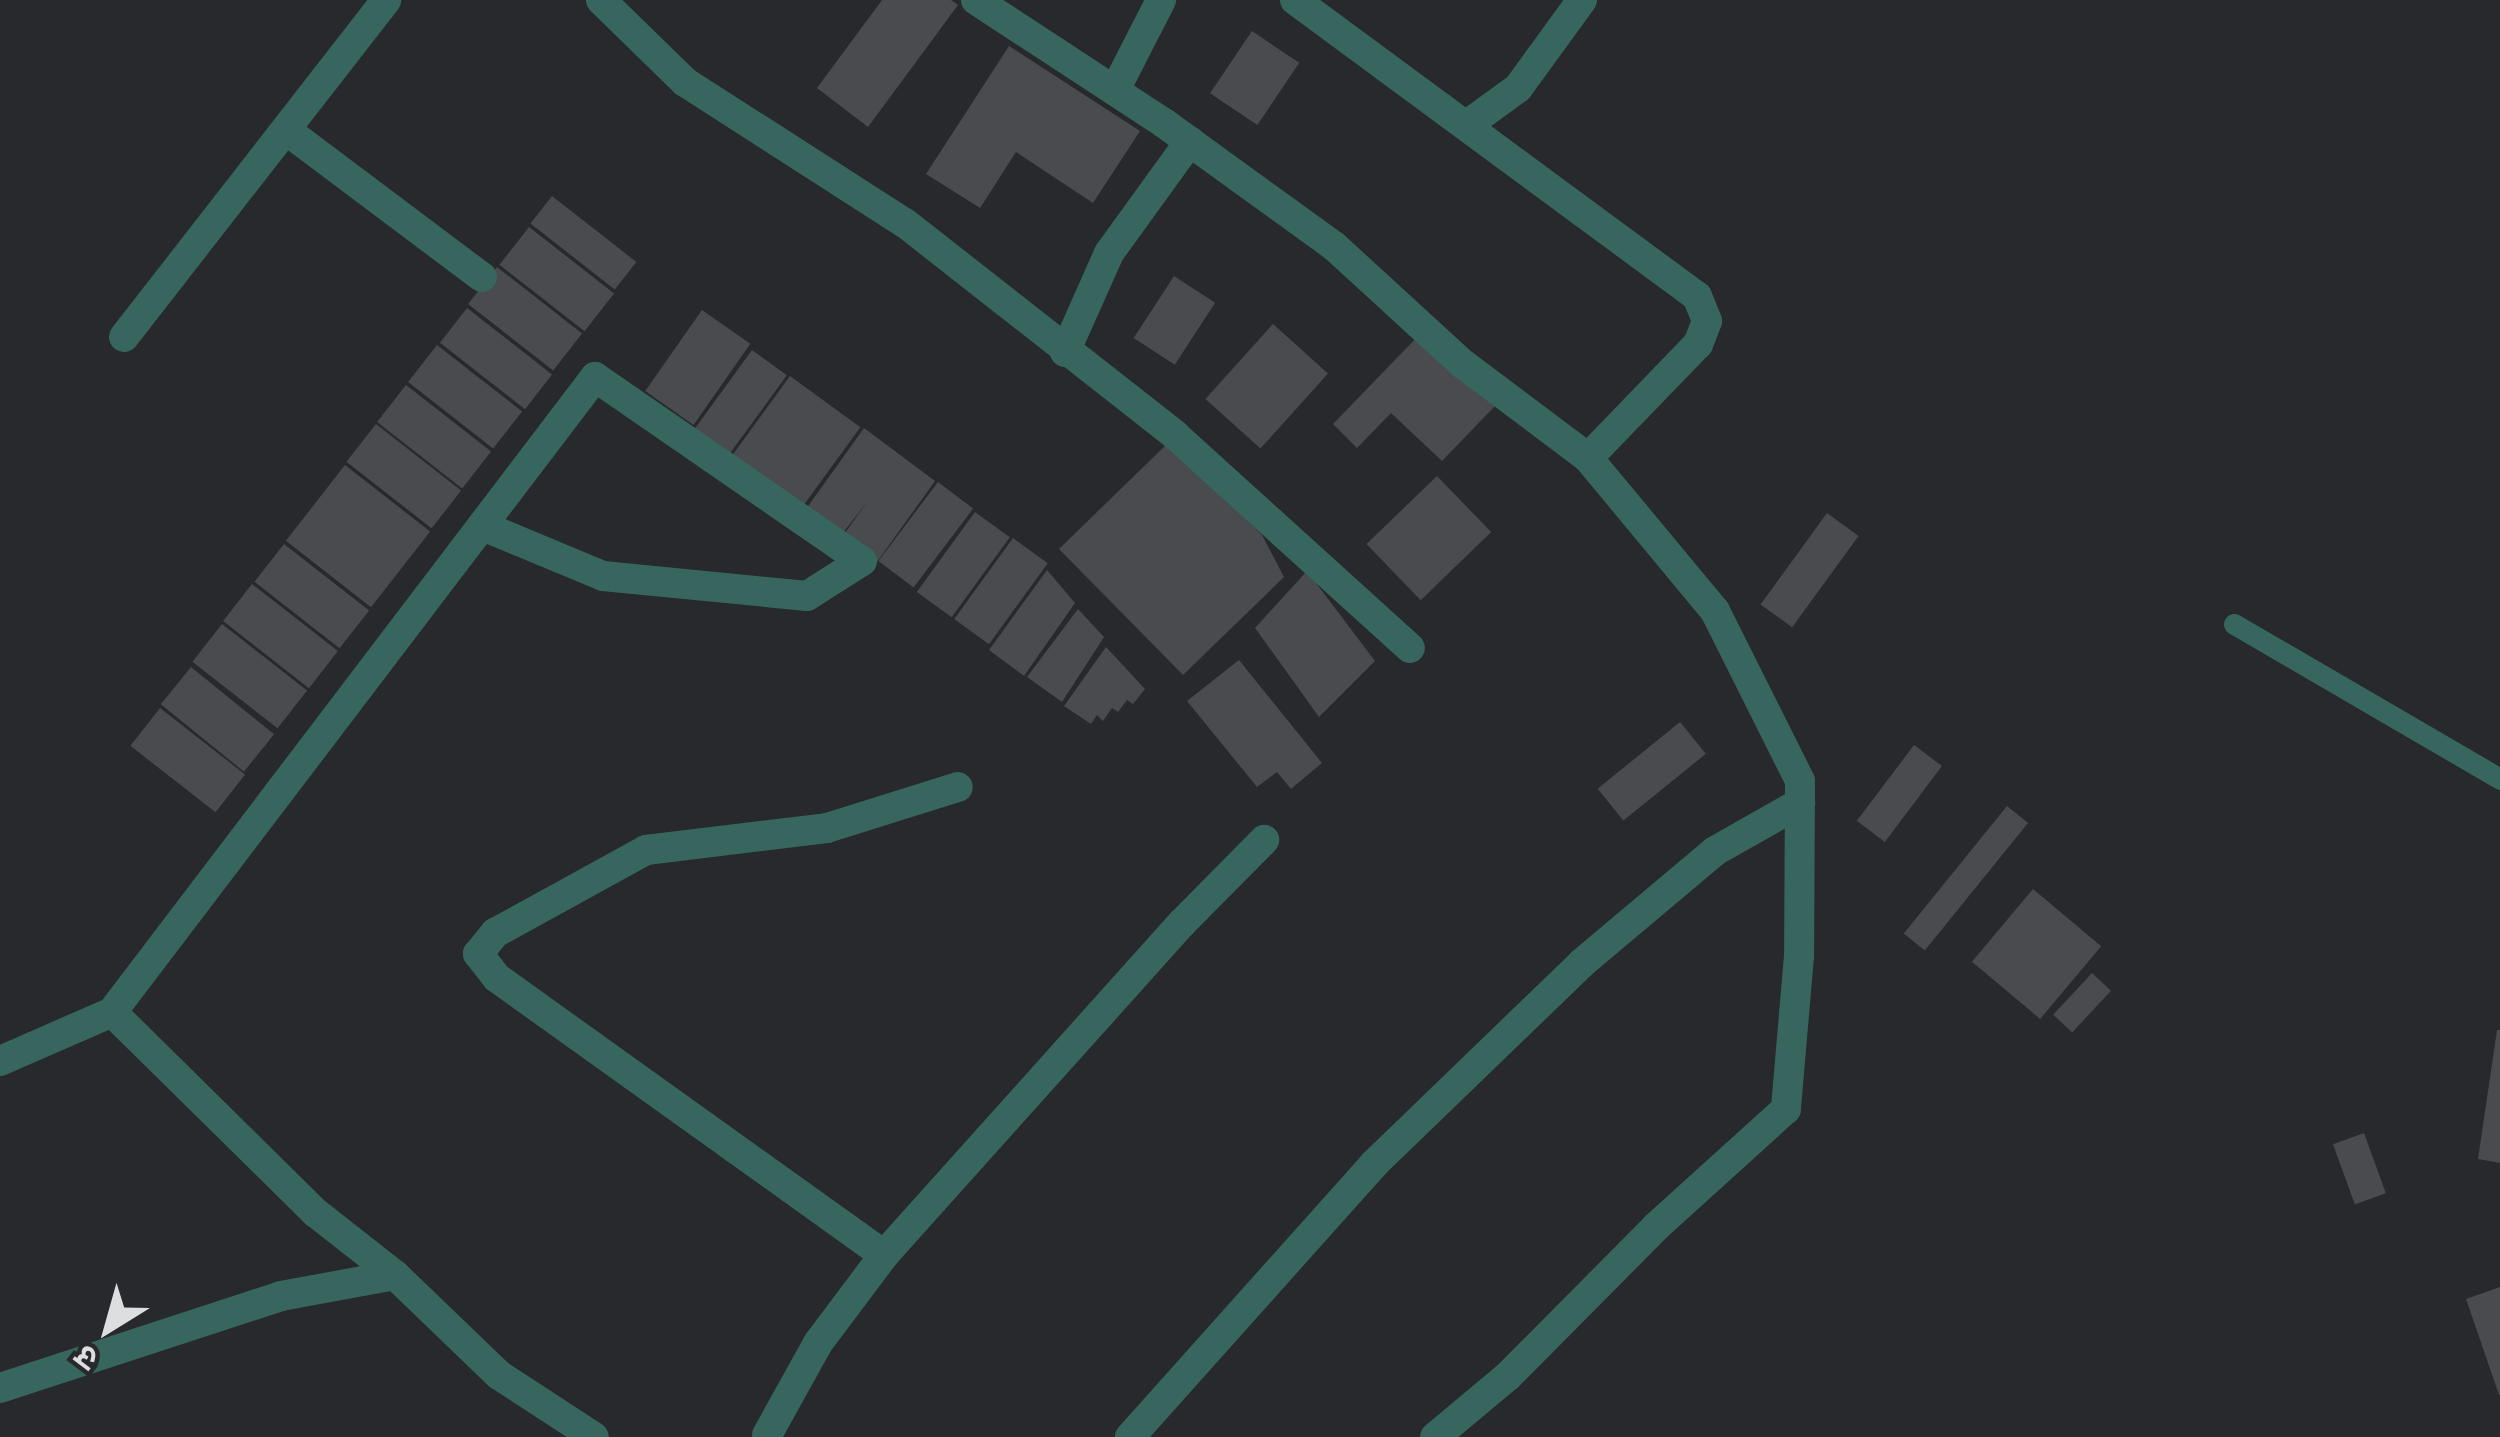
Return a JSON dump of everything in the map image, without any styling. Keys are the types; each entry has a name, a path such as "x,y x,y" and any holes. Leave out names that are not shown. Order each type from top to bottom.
{"street":[{"path":"124,337 386,0"},
{"path":"602,0 685,82 904,223 1175,435 1410,648"},
{"path":"976,0 1190,141 1334,246 1463,364 1588,458 1714,611 1800,781 1799,956 1786,1109 1656,1227 1508,1376 1435,1437"},
{"path":"1115,90 1161,0"},
{"path":"1295,0 1697,296 1707,321 1698,344 1588,458"},
{"path":"1467,125 1518,88 1582,0"},
{"path":"286,130 482,278"},
{"path":"1065,352 1109,253 1190,141"},
{"path":"0,1061 112,1012 595,377 862,561 807,596 603,576 483,526"},
{"path":"884,1255 497,978 478,954 495,933 646,850 827,828 958,787"},
{"path":"1130,1437 1374,1164 1582,963 1715,850 1800,803"},
{"path":"752,1437 759,1430 768,1436 818,1343 884,1255 1183,922 1264,840"},
{"path":"112,1012 316,1213 395,1275 499,1375 594,1437"},
{"path":"0,1388 281,1295 395,1275"}],"lane":[{"path":"2234,624 2500,779"}],"building":[{"path":"882,0 951,0 958,5 868,127 817,88"},
{"path":"1252,31 1299,63 1257,125 1210,93"},
{"path":"1009,46 1140,131 1093,203 1016,152 980,208 926,174"},
{"path":"552,196 636,262 615,289 530,224"},
{"path":"529,227 614,293 585,331 499,265"},
{"path":"497,267 582,333 553,371 468,304"},
{"path":"1174,276 1215,303 1175,365 1134,338"},
{"path":"467,308 552,374 525,409 440,343"},
{"path":"702,310 750,344 694,425 645,391"},
{"path":"1273,324 1328,374 1260,449 1205,399"},
{"path":"1421,333 1496,405 1442,461 1391,413 1357,448 1333,424"},
{"path":"437,345 522,411 493,449 408,382"},
{"path":"752,350 787,375 729,455 694,429"},
{"path":"790,376 860,427 802,507 732,456"},
{"path":"406,385 491,451 462,489 377,422"},
{"path":"376,424 461,490 432,528 346,462"},
{"path":"864,428 935,481 877,562 842,537 868,501 842,534 806,509"},
{"path":"1170,441 1262,535 1284,577 1183,675 1059,549"},
{"path":"345,465 430,531 371,607 286,541"},
{"path":"1437,476 1491,532 1421,600 1367,544"},
{"path":"938,482 973,508 914,588 878,561"},
{"path":"975,512 1010,537 952,617 917,592"},
{"path":"1827,513 1859,536 1792,627 1761,604"},
{"path":"1013,538 1048,563 989,644 954,619"},
{"path":"284,544 369,610 340,648 254,582"},
{"path":"1047,570 1075,603 1024,676 989,650"},
{"path":"1307,571 1375,661 1319,717 1255,628"},
{"path":"252,584 338,651 309,688 223,621"},
{"path":"1078,609 1104,637 1062,702 1027,677"},
{"path":"222,624 307,690 278,728 192,662"},
{"path":"1106,647 1145,689 1133,704 1127,700 1118,712 1112,708 1103,721 1097,715 1091,724 1064,706"},
{"path":"1239,660 1322,763 1291,789 1277,772 1257,787 1187,701"},
{"path":"191,667 274,734 244,772 161,704"},
{"path":"160,708 245,774 216,812 130,746"},
{"path":"1680,722 1706,754 1623,821 1598,789"},
{"path":"1914,745 1942,766 1885,842 1857,821"},
{"path":"2007,806 2028,823 1925,950 1904,933"},
{"path":"2033,889 2101,946 2040,1019 1972,962"},
{"path":"2092,973 2111,991 2072,1032 2053,1015"},
{"path":"2500,1030 2500,1163 2478,1159"},
{"path":"2364,1133 2386,1193 2355,1204 2333,1144"},
{"path":"2500,1287 2500,1395 2499,1395 2466,1299"}]}
